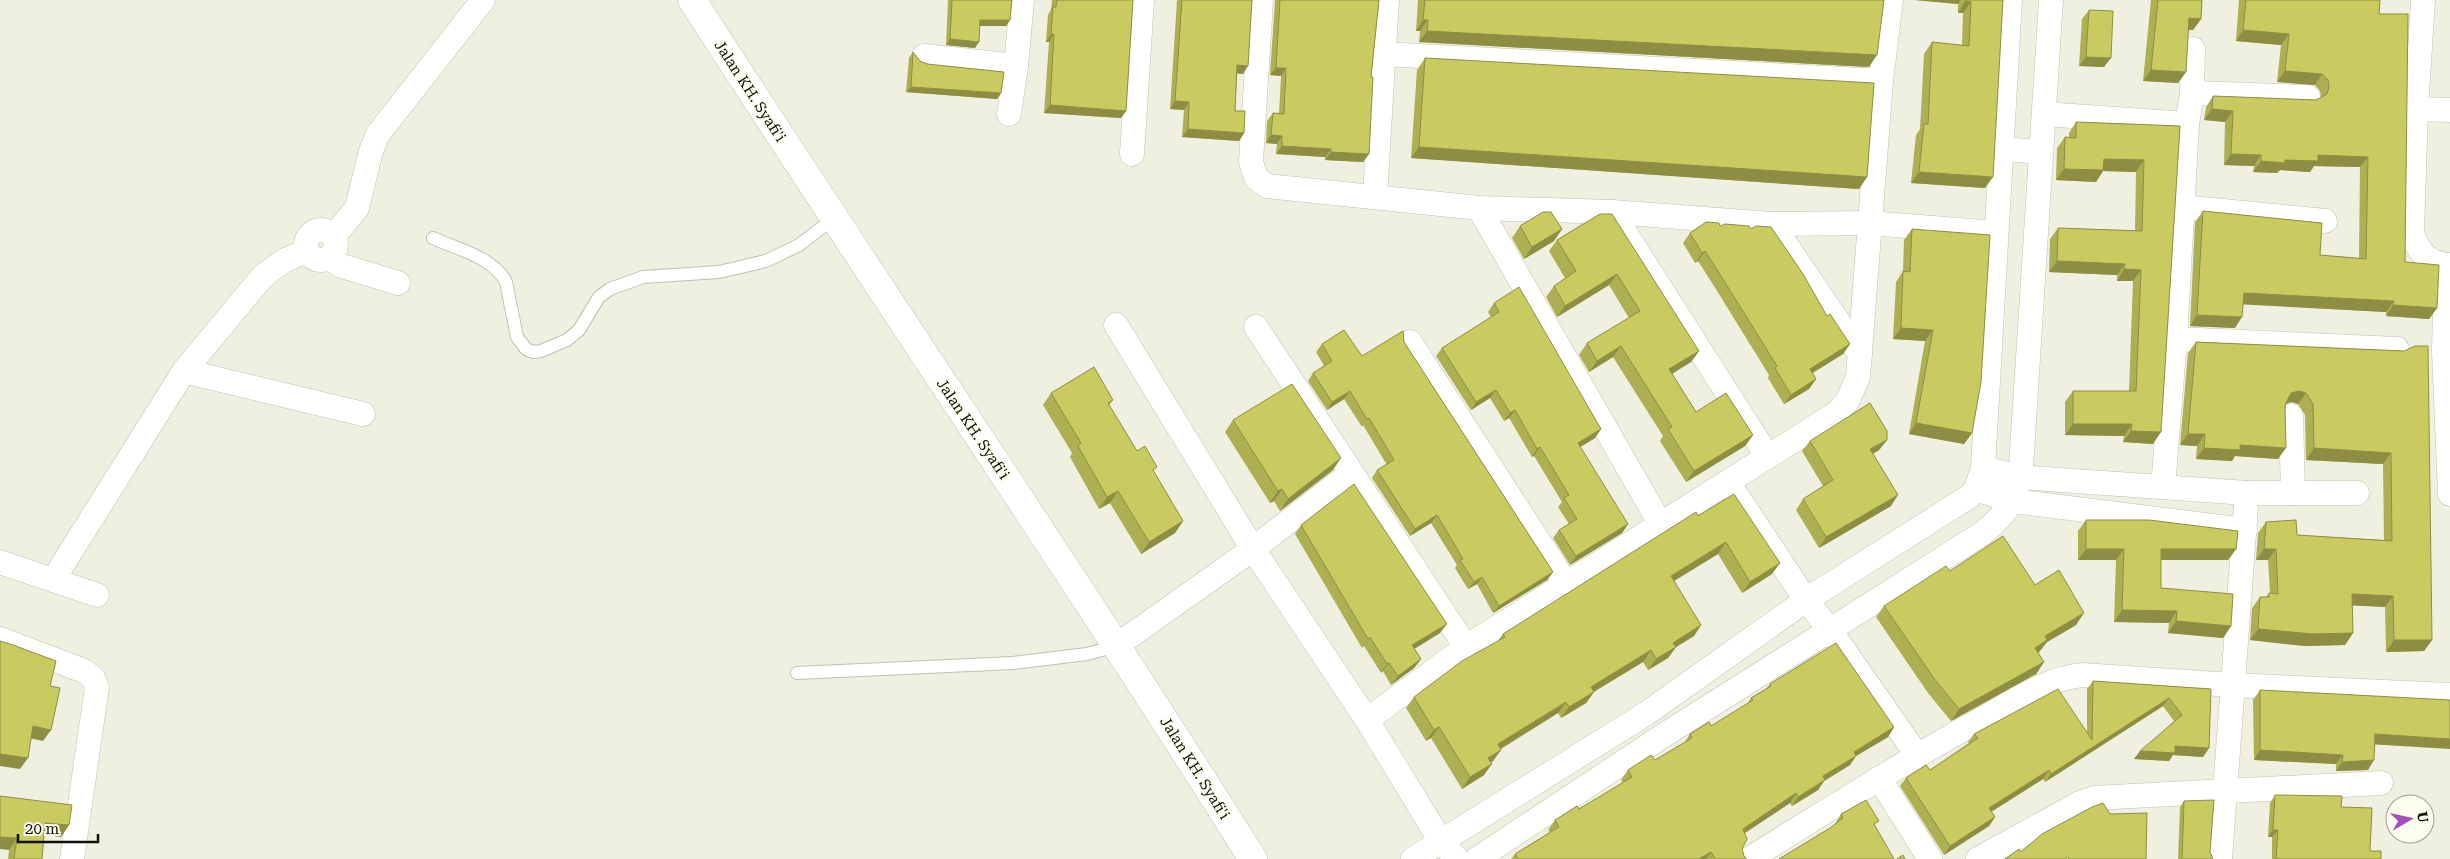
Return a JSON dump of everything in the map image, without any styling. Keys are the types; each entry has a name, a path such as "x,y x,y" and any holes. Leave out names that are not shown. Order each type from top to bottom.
{"main road":[{"name":"Jalan KH. Syafi'i","path":"692,0 833,218 1116,646 1253,859"}],"street":[{"path":"53,580 184,371 263,276 285,260 322,249 357,208 371,151 378,134 483,0"},
{"path":"1009,114 1016,66 1022,0"},
{"path":"1132,154 1142,0"},
{"path":"1261,0 1250,162 1256,178 1267,186 1479,208 1612,212 1772,224 1869,223 1996,233"},
{"path":"1375,196 1387,0"},
{"path":"1367,720 1466,647 1565,582 1661,525 1837,413 1853,390 1858,377 1881,81 1890,0"},
{"path":"1413,859 1440,840 1647,713 1806,600 1958,504 1979,478 2010,0"},
{"path":"1477,859 1661,737 1984,533 2008,510 2013,501 2019,477 2051,0"},
{"path":"2423,0 2416,109 2412,232 2415,244 2423,256 2448,265 2447,395 2450,494"},
{"path":"2163,487 2175,338 2187,124 2192,93 2193,49"},
{"path":"1383,54 1881,81"},
{"path":"924,56 1016,66"},
{"path":"2192,93 2308,97"},
{"path":"2416,109 2450,110"},
{"path":"2044,114 2187,124"},
{"path":"2001,149 2041,152"},
{"path":"2182,207 2325,221"},
{"path":"1479,208 1661,525"},
{"path":"1612,212 1768,457"},
{"path":"1772,224 1860,354"},
{"path":"322,249 342,266 398,283"},
{"path":"1116,325 1253,549 1367,720 1440,840 1457,859"},
{"path":"1256,327 1466,647"},
{"path":"2175,338 2397,349"},
{"path":"1410,342 1565,582"},
{"path":"184,371 363,414"},
{"path":"2291,416 2293,493"},
{"path":"1116,646 1253,549 1351,473"},
{"path":"1979,478 2019,477 2247,493 2357,493"},
{"path":"1979,478 2013,501 2245,530"},
{"path":"1728,482 1806,600 1830,630 1917,755"},
{"path":"2220,859 2247,493"},
{"path":"0,562 97,594"},
{"path":"0,639 84,671 92,678 97,687 72,859"},
{"path":"1749,859 1777,852 1879,778 1917,755 2043,685 2070,676 2082,675 2232,685 2450,694"},
{"path":"1647,713 1661,737"},
{"path":"1879,778 1930,859"},
{"path":"1978,859 2080,803 2094,798 2381,783"}],"lane":[{"path":"433,238 491,264 502,274 506,282 517,337 526,349 533,352 548,349 567,340 583,325 599,297 610,289 643,277 719,272 766,261 799,245 833,218"},
{"path":"797,673 1013,663 1086,654 1116,646"}],"building":[{"path":"952,0 1012,0 1010,20 980,20 979,42 950,39"},
{"path":"1057,0 1133,0 1126,111 1050,105 1054,34 1051,34 1053,7 1056,7"},
{"path":"1182,0 1252,0 1248,66 1237,65 1235,111 1245,111 1244,133 1188,129 1189,102 1175,101"},
{"path":"1280,0 1379,0 1371,77 1373,77 1369,154 1282,146 1282,136 1271,135 1273,113 1284,114 1286,68 1276,68"},
{"path":"1425,0 1884,0 1877,55 1427,31 1428,20 1423,20"},
{"path":"1966,0 2003,0 1993,177 1919,172 1924,124 1928,124 1932,42 1969,46 1971,2"},
{"path":"2158,0 2202,0 2201,19 2189,18 2186,72 2151,70"},
{"path":"2246,0 2380,0 2379,14 2408,14 2405,262 2439,265 2437,308 2393,305 2394,301 2244,293 2242,317 2197,315 2203,211 2322,223 2320,255 2366,259 2368,157 2318,155 2318,161 2285,160 2285,163 2261,161 2261,155 2231,154 2233,111 2212,109 2213,96 2316,100 2327,94 2329,87 2328,80 2322,74 2285,71 2289,34 2243,30"},
{"path":"2089,10 2113,11 2111,58 2086,57"},
{"path":"913,52 920,61 927,64 1004,72 1001,93 911,87"},
{"path":"1425,58 1874,83 1867,177 1419,147"},
{"path":"2076,122 2180,126 2161,432 2131,431 2132,424 2073,424 2073,391 2136,391 2141,270 2124,269 2125,264 2057,261 2058,228 2142,231 2144,160 2104,159 2103,170 2064,169 2065,137 2076,138"},
{"path":"1543,212 1551,212 1562,229 1532,247 1520,226"},
{"path":"1600,214 1612,214 1699,351 1669,369 1696,412 1726,393 1753,435 1694,471 1668,429 1672,427 1621,346 1597,361 1587,343 1640,311 1617,274 1565,306 1554,286 1576,271 1557,240"},
{"path":"1706,222 1719,223 1720,226 1725,224 1749,226 1751,229 1756,226 1771,227 1803,274 1827,316 1830,314 1850,344 1810,369 1816,379 1791,395 1775,368 1777,366 1721,276 1705,251 1702,253 1690,233"},
{"path":"1912,229 1990,235 1981,382 1972,433 1916,423 1933,330 1901,328 1903,271 1910,272"},
{"path":"1519,287 1601,429 1578,443 1628,524 1576,556 1559,530 1577,519 1564,498 1569,495 1540,447 1537,449 1515,410 1510,413 1496,390 1476,402 1442,348 1499,312 1494,303"},
{"path":"1344,330 1362,356 1403,331 1404,342 1553,572 1499,606 1482,577 1474,582 1460,560 1463,559 1437,515 1415,529 1377,470 1394,460 1369,418 1367,419 1350,391 1332,402 1313,373 1332,361 1322,344"},
{"path":"2196,342 2404,351 2415,346 2428,346 2432,640 2394,640 2393,596 2352,594 2353,633 2313,634 2258,629 2260,597 2269,597 2269,593 2278,594 2276,549 2264,549 2266,522 2296,520 2297,535 2392,541 2391,453 2314,448 2313,404 2306,393 2299,391 2291,393 2285,405 2286,448 2240,445 2240,450 2204,448 2205,434 2188,434"},
{"path":"1094,367 1113,400 1108,403 1137,451 1145,446 1157,467 1153,470 1183,521 1149,542 1118,491 1107,497 1078,446 1081,443 1051,393"},
{"path":"1292,384 1341,458 1288,499 1282,489 1278,491 1233,420"},
{"path":"1870,403 1887,431 1887,440 1870,449 1898,495 1826,537 1803,499 1833,480 1810,441"},
{"path":"1354,484 1447,624 1412,645 1421,659 1398,676 1389,663 1387,664 1370,637 1368,639 1301,525"},
{"path":"1734,494 1780,563 1750,582 1726,542 1671,576 1701,625 1673,643 1676,647 1656,659 1651,650 1591,687 1594,692 1569,707 1566,702 1498,744 1501,750 1488,758 1492,764 1470,777 1439,727 1434,730 1414,697 1462,661 1505,637 1503,634 1696,512 1698,516"},
{"path":"2086,520 2149,520 2238,531 2236,549 2161,549 2161,588 2233,594 2231,626 2176,621 2177,611 2122,610 2124,549 2086,549"},
{"path":"2003,536 2035,585 2059,570 2084,613 2045,636 2047,640 2035,648 2044,662 1959,709 1936,681 1884,606 1946,566 1950,571"},
{"path":"0,641 56,661 50,686 60,688 51,730 33,726 28,758 0,754"},
{"path":"1836,643 1894,727 1854,752 1856,756 1823,776 1825,780 1798,797 1796,793 1743,829 1747,839 1742,849 1747,859 1715,859 1711,852 1699,859 1518,859 1515,854 1559,827 1555,820 1577,806 1579,809 1632,777 1628,770 1651,755 1655,760 1692,738 1690,734 1709,722 1711,726 1753,700 1751,698 1771,686 1770,684"},
{"path":"2093,681 2211,689 2209,748 2175,746 2175,753 2140,751 2182,715 2169,698 2051,774 2049,770 1989,808 1995,817 1950,846 1906,778 1926,765 1930,770 1978,738 1974,734 2058,689 2092,740"},
{"path":"2260,690 2450,700 2450,739 2375,734 2374,760 2342,762 2343,755 2260,750"},
{"path":"2275,795 2342,796 2341,807 2372,808 2370,851 2381,851 2381,859 2276,859 2278,830 2273,830"},
{"path":"0,796 72,805 69,825 45,823 42,859 14,859 17,838 0,837"},
{"path":"1866,800 1879,821 1874,824 1894,859 1779,859 1830,828 1843,818 1841,814"},
{"path":"2214,800 2210,852 2213,859 2182,859 2184,801"},
{"path":"2103,803 2110,814 2147,813 2146,859 2069,859 2068,857 2065,859 2005,859 2019,849 2021,852 2042,834"},
{"path":"1903,855 1905,859 1897,859"}]}
